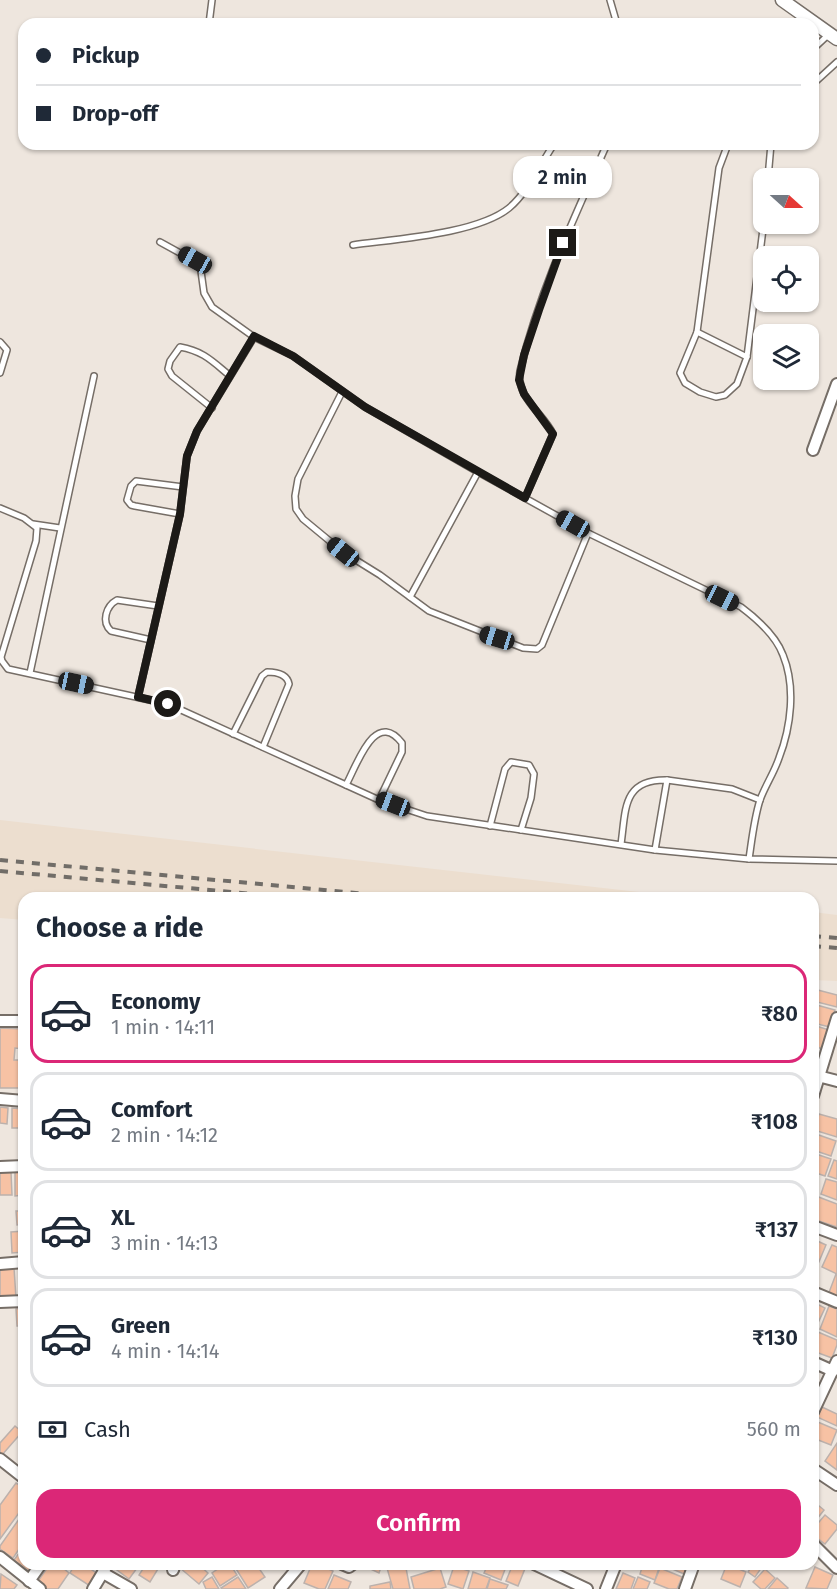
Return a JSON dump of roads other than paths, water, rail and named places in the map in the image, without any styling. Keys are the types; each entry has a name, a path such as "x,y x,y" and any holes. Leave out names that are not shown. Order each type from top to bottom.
{"street":[{"path":"782,0 808,18"},
{"path":"819,26 833,36"},
{"path":"813,450 837,384"},
{"path":"819,1068 837,1018"},
{"path":"0,1021 18,1021"},
{"path":"819,1077 837,1081"},
{"path":"0,1097 18,1096"},
{"path":"0,1097 18,1100"},
{"path":"0,1167 18,1166"},
{"path":"819,1228 837,1235"},
{"path":"0,1264 18,1262"},
{"path":"819,1294 837,1302"},
{"path":"0,1302 18,1301"},
{"path":"819,1363 835,1366 819,1399"},
{"path":"0,1459 18,1473"},
{"path":"819,1473 837,1485"},
{"path":"819,1550 837,1568"},
{"path":"0,1557 40,1589"},
{"path":"29,1581 37,1570"},
{"path":"93,1589 105,1570"},
{"path":"107,1570 131,1589"},
{"path":"282,1588 296,1570"},
{"path":"556,1570 587,1589"},
{"path":"606,1589 614,1570"},
{"path":"685,1589 692,1570"}],"lane":[{"path":"210,18 212,0"},
{"path":"610,0 615,18"},
{"path":"819,45 833,36"},
{"path":"819,78 837,62"},
{"path":"353,245 451,230 491,219 509,208 550,150"},
{"path":"525,498 553,434 524,394 519,380 520,371 563,243 604,150"},
{"path":"726,150 718,168 698,332 680,374 686,383 700,392 716,397 724,395 737,384 747,357 762,234"},
{"path":"769,168 770,150"},
{"path":"160,242 200,264 204,294 212,307 254,336 293,356 342,392 478,472 588,532 741,607 761,624 784,656 790,688 789,720 779,759 760,800 749,859"},
{"path":"698,332 747,357"},
{"path":"138,697 180,514 187,456 197,431 254,336"},
{"path":"0,342 7,350 0,373"},
{"path":"212,408 172,376 168,369 170,361 180,347 194,350 210,359 229,375"},
{"path":"30,673 94,376"},
{"path":"342,392 298,479 294,496 296,508 303,519 343,552 380,575 429,611 523,648 537,649 542,645 588,532"},
{"path":"410,597 478,472"},
{"path":"180,514 131,505 127,500 131,486 136,481 183,487"},
{"path":"0,508 33,524 60,528"},
{"path":"33,524 37,528 36,541 1,657 8,669 168,704 380,800 427,816 655,850 749,859 837,861"},
{"path":"151,640 111,631 106,624 106,613 109,606 117,600 158,606"},
{"path":"232,734 262,676 267,672 280,674 286,677 289,684 263,747"},
{"path":"346,785 376,734 383,731 397,736 402,743 402,752 380,800"},
{"path":"490,826 505,769 515,761 529,765 534,771 531,798 521,830"},
{"path":"621,844 630,794 633,789 647,781 666,780 732,789 760,800"},
{"path":"655,850 666,780"}],"railway":[{"path":"0,860 346,892"},
{"path":"0,871 232,892"},
{"path":"819,936 837,938"},
{"path":"819,946 837,948"}]}
